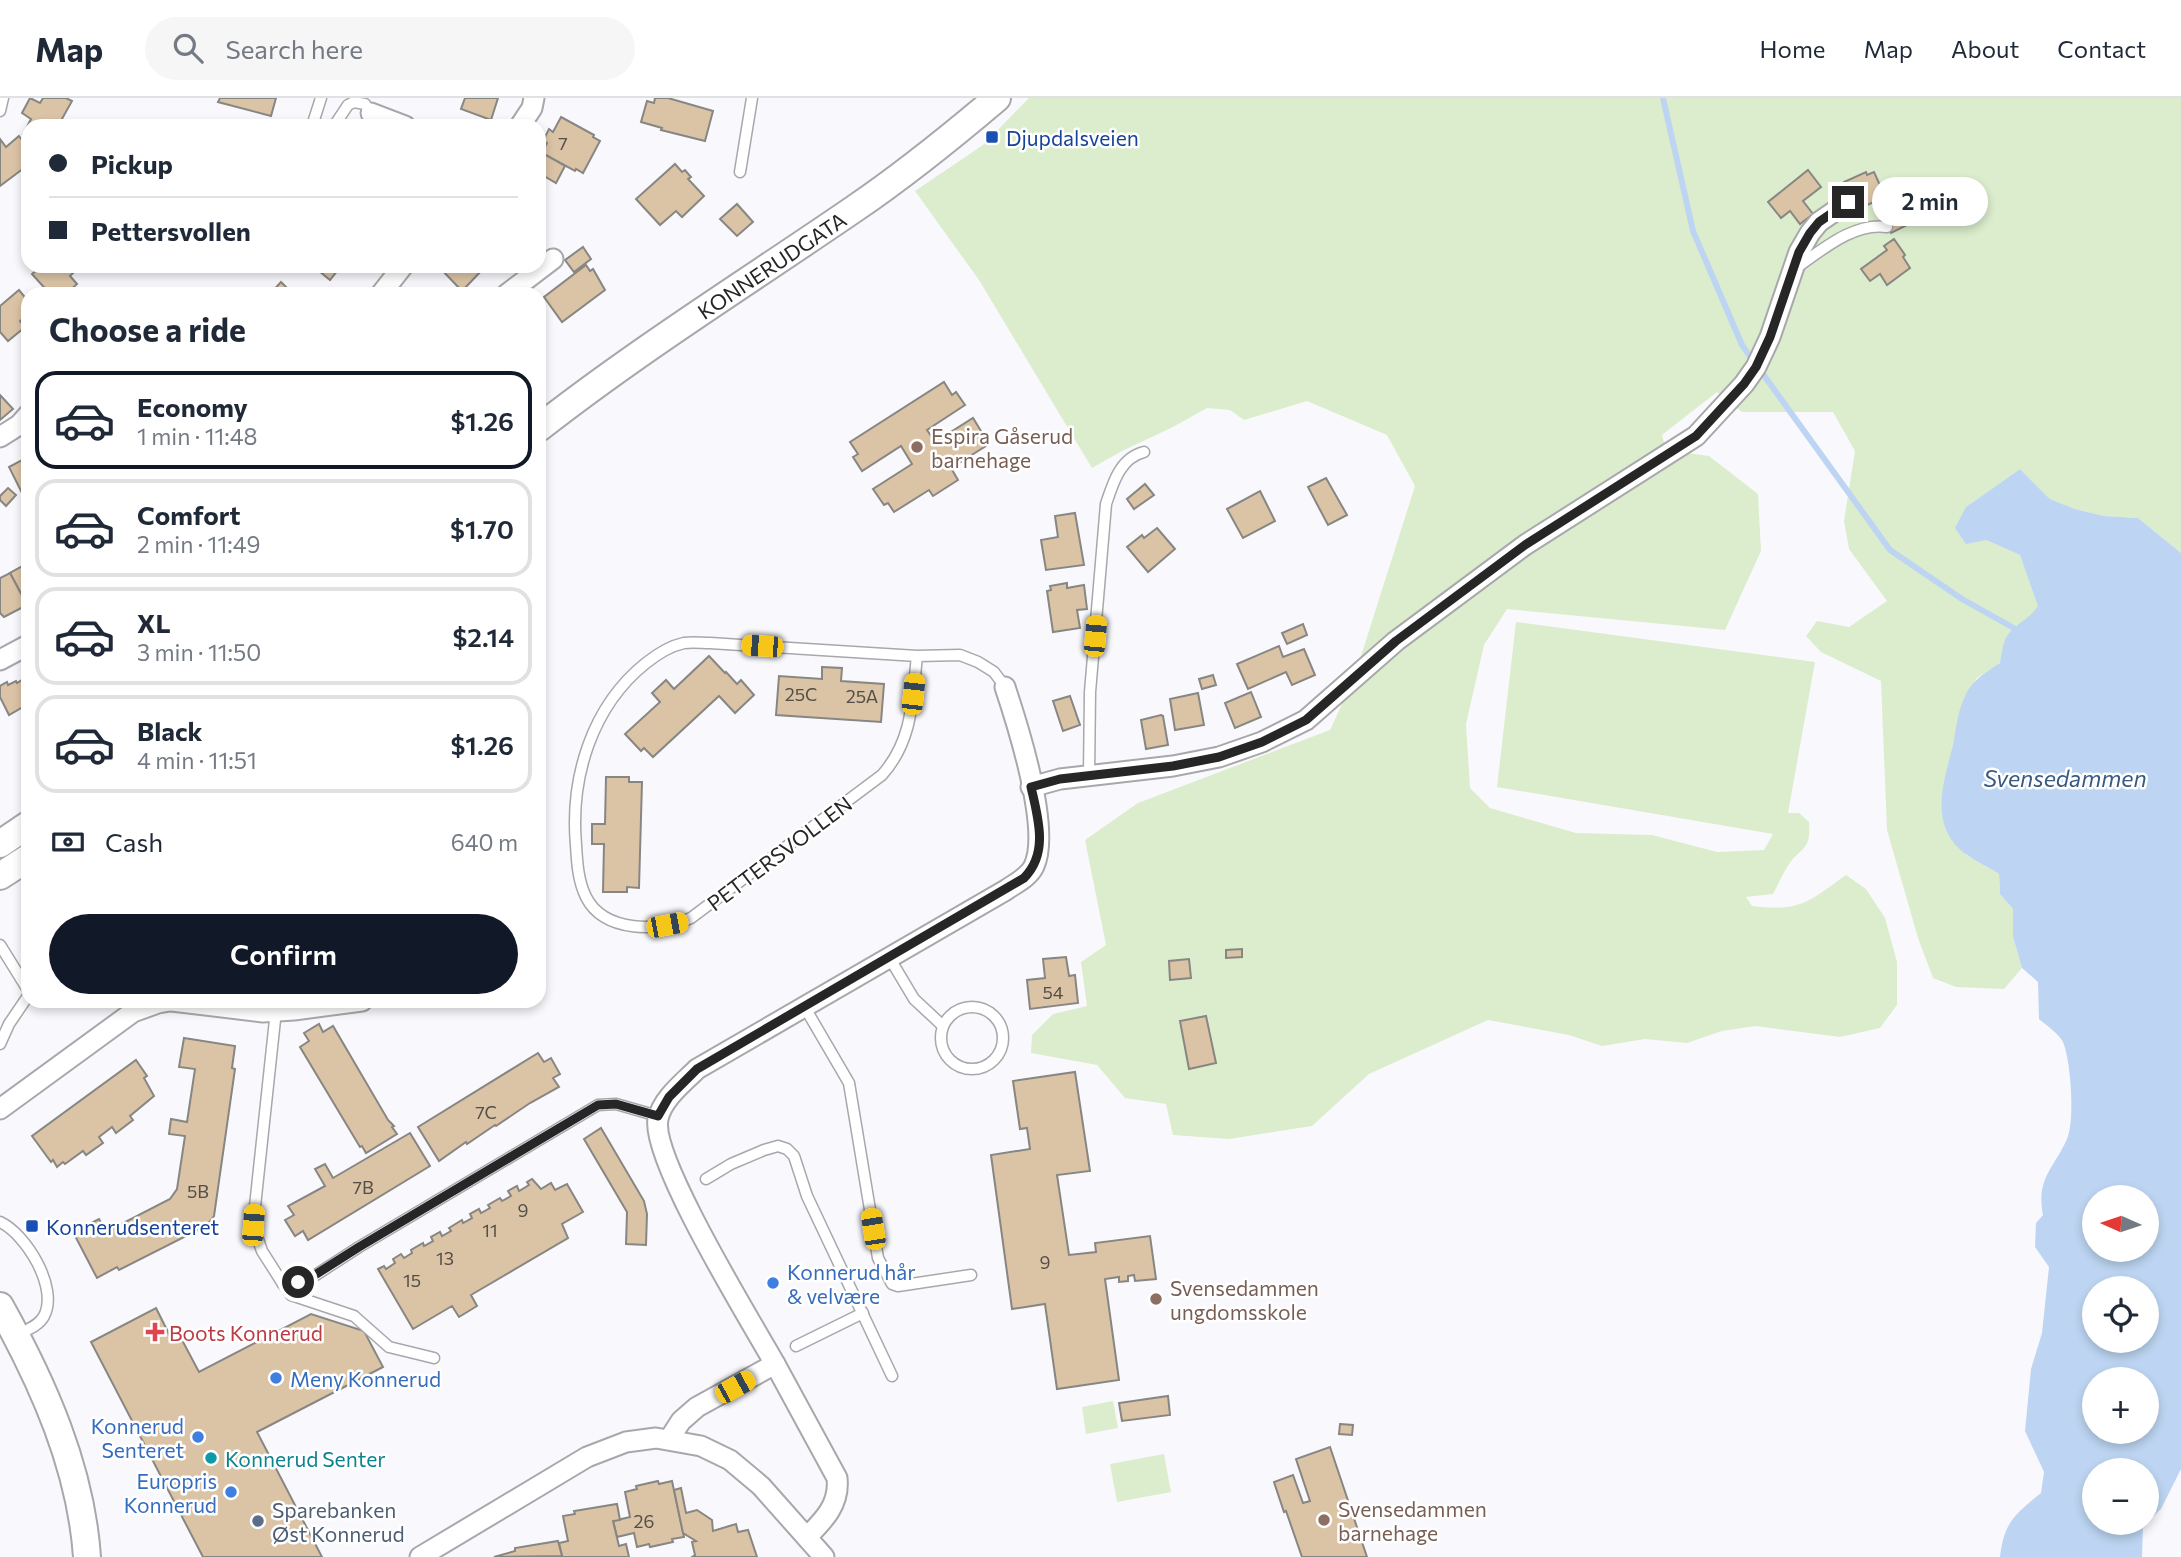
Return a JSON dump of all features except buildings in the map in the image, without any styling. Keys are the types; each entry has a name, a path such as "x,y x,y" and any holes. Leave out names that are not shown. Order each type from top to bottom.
{"main road":[{"name":"KONNERUDGATA","path":"546,423 607,376 856,208 942,144 997,98"},
{"path":"0,844 21,830"},
{"path":"0,876 21,862"},
{"path":"0,1306 57,1427 70,1462 84,1520 87,1557"}],"street":[{"path":"524,119 534,98"},
{"path":"371,113 387,119"},
{"path":"1031,787 1060,779 1173,766 1219,757 1262,742 1306,720 1396,641 1525,545 1696,436 1756,367 1770,337 1799,252 1810,233 1819,222 1848,202"},
{"path":"546,264 553,259"},
{"path":"386,287 398,273"},
{"path":"516,287 535,273"},
{"path":"0,436 21,423"},
{"path":"0,660 21,649"},
{"name":"PETTERSVOLLEN","path":"658,1116 669,1097 697,1069 1006,890 1031,872 1039,851 1040,836 1031,787 1005,687"},
{"path":"0,1109 133,1013 146,1008"},
{"path":"658,1116 660,1148 686,1205 837,1478 839,1490 832,1509 807,1537"},
{"path":"671,1438 681,1421 697,1407 775,1364"},
{"path":"434,1554 578,1462 608,1447 643,1439 671,1438 711,1450 746,1471 823,1557"}],"lane":[{"path":"0,111 2,98"},
{"path":"314,119 321,98"},
{"path":"740,172 752,98"},
{"path":"339,119 354,102 365,104 371,113"},
{"path":"1793,270 1860,228 1874,225 1887,227"},
{"path":"1090,775 1090,692 1106,504 1116,475 1134,454 1144,452"},
{"name":"PETTERSVOLLEN","path":"916,656 911,713 905,741 895,761 882,775 691,918 667,925 645,927 619,924 600,915 591,905 581,884 575,836 578,789 585,755 599,720 617,690 657,655 682,643 916,656 960,655 993,672 1005,687"},
{"path":"0,945 21,979"},
{"path":"889,957 915,999 943,1026 942,1046 953,1062 969,1069 989,1064 1000,1051 1002,1032 993,1015 975,1007 956,1011 943,1026"},
{"path":"0,1044 21,1006"},
{"path":"804,1006 849,1083 878,1258 892,1284 898,1286 971,1276"},
{"path":"276,1008 253,1225 262,1251 291,1296 354,1316 389,1347 434,1358"},
{"path":"283,1284 307,1280 598,1105 616,1104 658,1116"},
{"path":"706,1179 732,1164 778,1146 787,1149 794,1156 807,1196 892,1376"},
{"path":"0,1222 19,1235 27,1247 45,1279 49,1302 42,1320 16,1336"},
{"path":"796,1346 863,1313"}],"green space":[{"path":"1029,98 2181,98 2181,553 2138,518 2104,516 2050,499 2020,469 1966,507 1986,540 2020,555 2039,606 2010,635 2000,663 1977,678 1965,696 1952,748 1966,855 1999,874 2000,894 2013,909 2013,937 2022,968 2004,989 1956,987 1933,978 1918,938 1887,830 1881,681 1821,652 1806,636 1817,621 1849,627 1887,601 1849,549 1844,521 1855,451 1833,412 1742,412 1717,392 1662,435 1666,450 1709,456 1758,494 1761,551 1725,630 1507,609 1484,645 1466,724 1470,788 1490,808 1576,833 1652,835 1717,852 1764,850 1773,834 1497,787 1516,622 1815,662 1788,813 1799,813 1809,822 1809,838 1805,847 1789,864 1773,894 1746,897 1752,906 1793,906 1812,898 1846,875 1866,889 1885,918 1897,962 1897,1005 1880,1028 1840,1037 1755,1026 1722,1031 1687,1043 1645,1039 1602,1046 1569,1035 1488,1020 1369,1074 1312,1126 1229,1139 1173,1135 1166,1104 1125,1098 1097,1065 1031,1053 1032,1035 1053,1014 1087,1006 1081,962 1106,945 1085,840 1138,803 1330,730 1354,678 1415,486 1387,435 1307,401 1244,420 1230,410 1207,408 1092,468 979,280 915,191 983,145"},
{"path":"1113,1401 1118,1428 1086,1434 1082,1407"},
{"path":"1164,1454 1171,1492 1117,1502 1110,1464"}],"water":[{"name":"Svensedammen","path":"2020,469 2050,499 2104,516 2138,518 2181,553 2181,1469 2159,1511 2159,1458 2082,1458 2082,1535 2143,1535 2142,1557 2000,1557 2004,1535 2012,1520 2041,1493 2044,1472 2025,1431 2031,1369 2042,1333 2049,1267 2035,1247 2036,1223 2043,1215 2041,1202 2044,1183 2067,1139 2071,1119 2071,1091 2066,1051 2063,1042 2039,1019 2038,982 2022,968 2013,937 2013,909 2000,894 1999,874 1967,855 1956,845 1946,829 1943,817 1942,794 1962,702 1975,681 2000,663 2003,645 2009,633 2038,606 2020,555 1986,540 1966,544 1955,528 1966,507"}],"waterway":[{"path":"1663,98 1693,231 1742,345 1890,550 1962,599 2019,631"}],"place":[{"name":"Djupdalsveien","path":"992,137"},
{"name":"Espira Gåserud barnehage","path":"917,447"},
{"name":"Konnerudsenteret","path":"32,1226"},
{"name":"Konnerud hår & velvære","path":"773,1283"},
{"name":"Svensedammen ungdomsskole","path":"1156,1299"},
{"name":"Boots Konnerud","path":"155,1332"},
{"name":"Meny Konnerud","path":"276,1378"},
{"name":"Konnerud Senteret","path":"198,1437"},
{"name":"Konnerud Senter","path":"211,1458"},
{"name":"Europris Konnerud","path":"231,1492"},
{"name":"Svensedammen barnehage","path":"1324,1520"},
{"name":"Sparebanken Øst Konnerud","path":"258,1521"}],"route":[{"path":"298,1282 307,1280 331,1266 598,1105 616,1104 658,1116 669,1097 697,1069 1024,878 1031,872 1039,851 1040,836 1031,787 1060,779 1173,766 1219,757 1262,742 1306,720 1396,641 1525,545 1696,436 1756,367 1770,337 1799,252 1810,233 1819,222 1848,202"}]}
